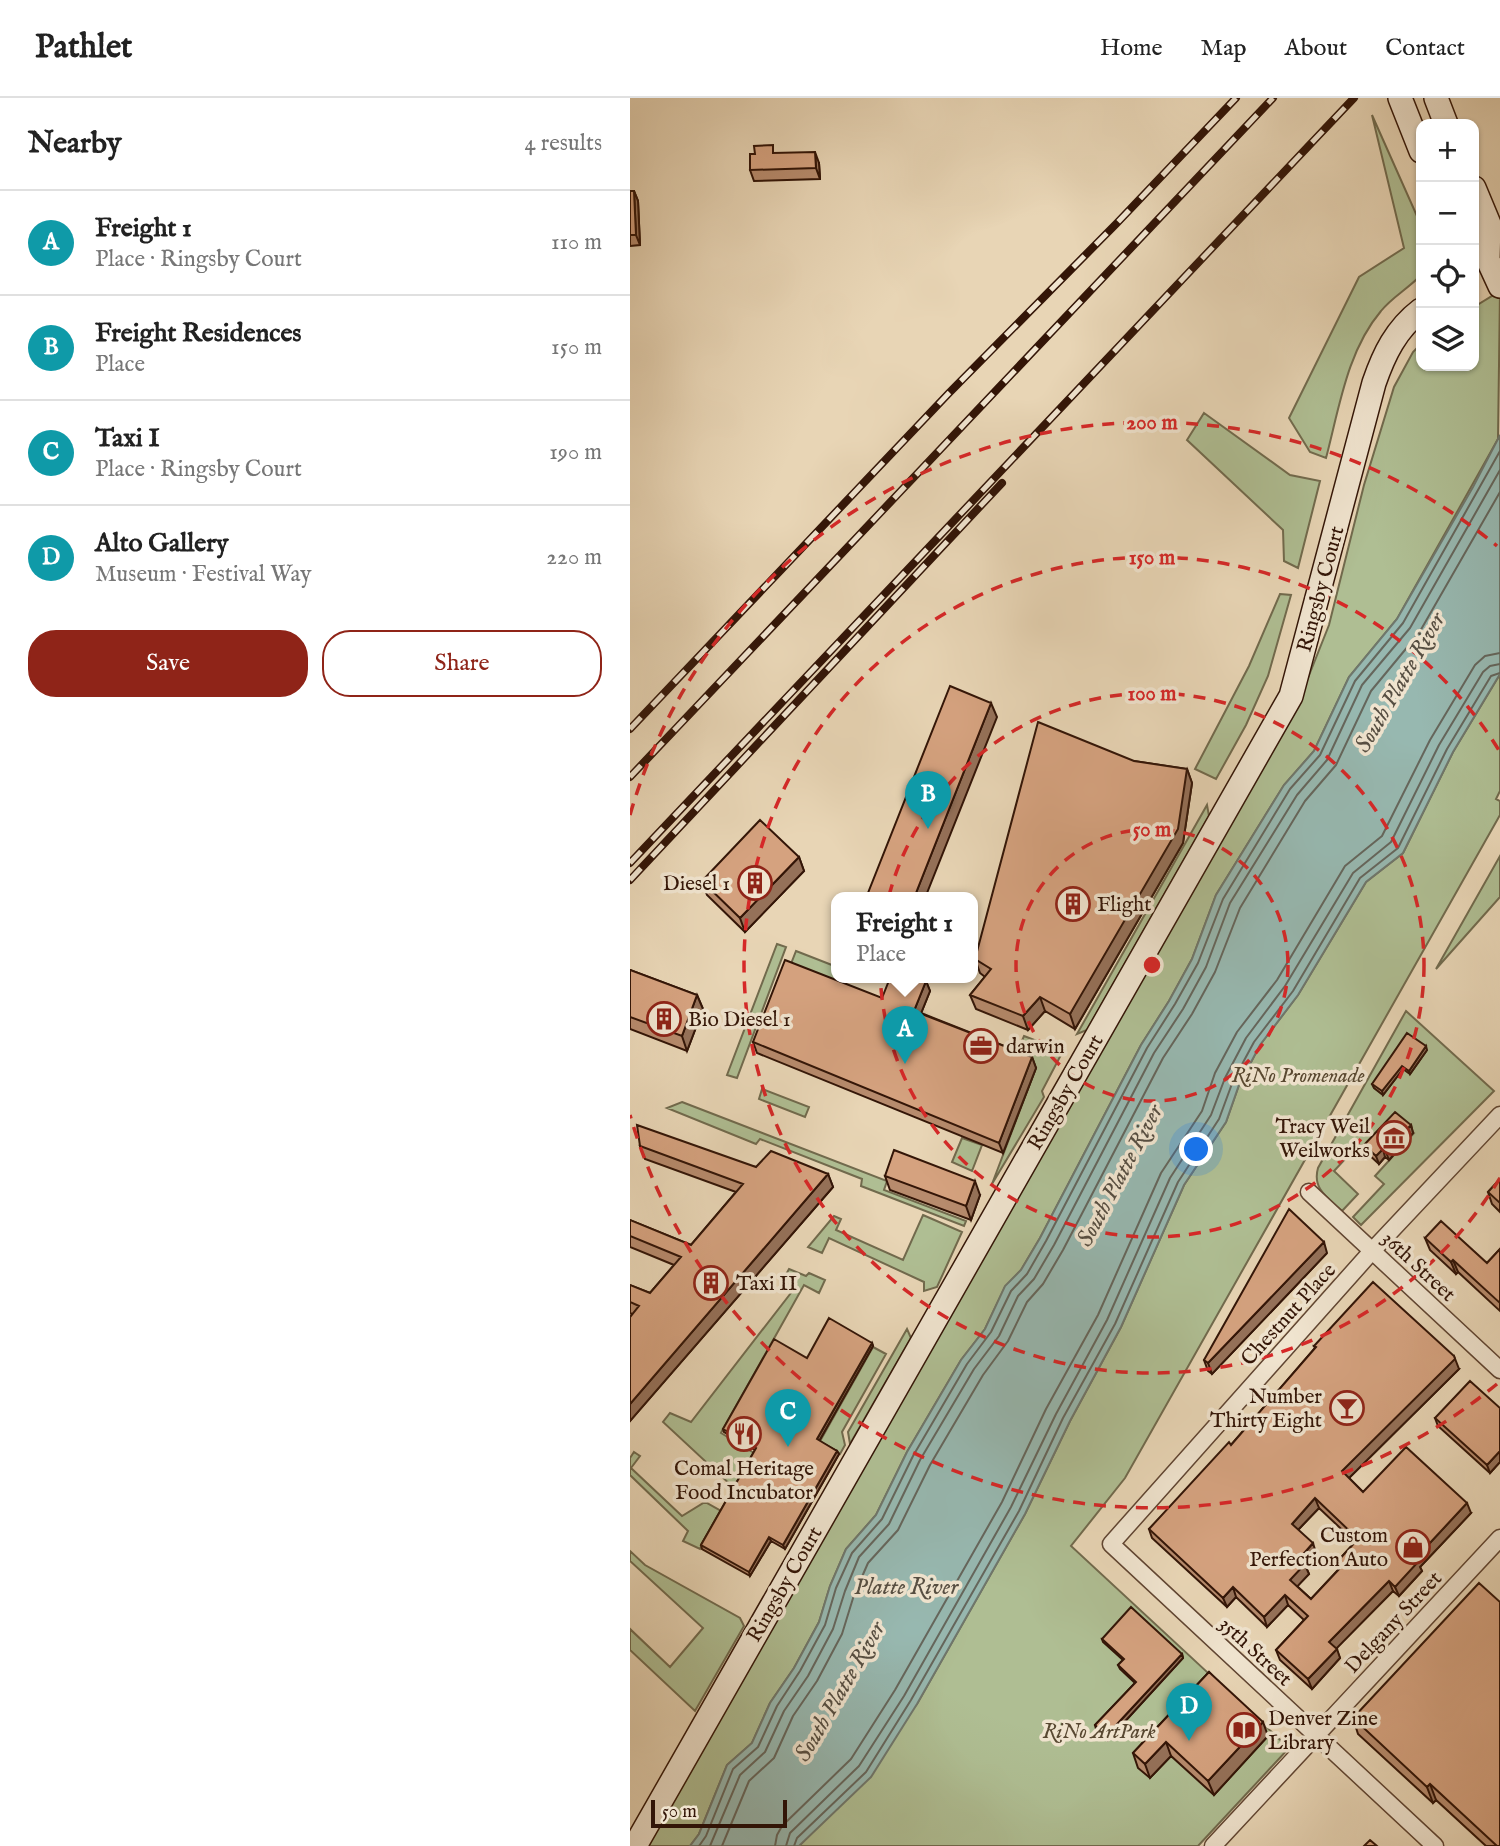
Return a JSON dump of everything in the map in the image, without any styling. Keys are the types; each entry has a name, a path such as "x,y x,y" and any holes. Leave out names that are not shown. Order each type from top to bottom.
{"street":[{"path":"1400,98 1416,138"},
{"path":"1436,98 1444,119"},
{"path":"1479,200 1489,224 1479,258"},
{"path":"1479,262 1500,286"},
{"name":"Ringsby Court","path":"635,1846 1291,696 1374,383 1383,358 1397,334 1416,314"},
{"name":"Chestnut Place","path":"1111,1544 1372,1251 1500,1115"},
{"name":"36th Street","path":"1309,1192 1500,1370"},
{"name":"Delgany Street","path":"1213,1846 1500,1538"},
{"name":"35th Street","path":"1111,1544 1435,1846"}],"green space":[{"path":"1372,115 1416,214 1416,279 1385,306 1360,344 1346,381 1326,458 1310,452 1289,418 1359,277 1404,248"},
{"path":"1500,291 1498,439 1397,619 1349,677 1314,751 1284,785 1216,895 1192,959 1141,1045 1040,1238 1021,1270 1005,1287 985,1329 961,1360 907,1452 876,1515 846,1549 830,1586 819,1622 794,1668 770,1703 752,1743 727,1765 699,1834 690,1846 646,1846 1296,708 1329,625 1364,485 1394,387 1416,349 1416,371 1479,371 1479,304"},
{"path":"1204,413 1290,475 1320,481 1298,568 1284,561 1283,530 1187,440"},
{"path":"1280,594 1291,595 1268,676 1246,725 1216,779 1195,769 1249,666"},
{"path":"1500,674 1500,791 1496,799 1500,801 1500,815 1125,1478 1071,1546 1289,1748 1198,1846 799,1846 826,1818 917,1704 1025,1514 1070,1421 1121,1327 1184,1185 1226,1122 1239,1085 1260,1045 1298,995 1366,882 1403,853 1453,752"},
{"path":"1207,805 1209,816 1087,1030 1077,1034"},
{"path":"1500,856 1500,897 1436,969"},
{"path":"777,944 786,947 737,1078 727,1075"},
{"path":"796,951 831,965 831,983 838,983 837,987 789,969"},
{"path":"1406,1011 1494,1091 1361,1225 1353,1217 1384,1184 1375,1176 1414,1133 1398,1119 1365,1148 1359,1144 1334,1171 1358,1194 1342,1211 1319,1187 1318,1168"},
{"path":"1024,1036 1063,1051 1042,1091 1044,1097 992,1184 1036,1068 1014,1059"},
{"path":"762,1089 809,1107 805,1117 759,1099"},
{"path":"682,1102 887,1181 884,1190 966,1221 964,1226 861,1186 862,1179 760,1139 756,1144 667,1108"},
{"path":"962,1138 982,1145 972,1171 952,1162"},
{"path":"923,1215 962,1232 937,1287 924,1291 924,1282 829,1238 822,1253 808,1247 834,1216 841,1219 836,1230 903,1260"},
{"path":"789,1269 825,1280 819,1293 804,1285 721,1433 754,1453 734,1488 663,1422 670,1413 691,1422 794,1289 783,1280"},
{"path":"907,1329 911,1338 850,1444 848,1432"},
{"path":"873,1347 886,1354 842,1432 845,1445 840,1454 819,1443"},
{"path":"634,1452 640,1456 631,1468 682,1516 705,1502 721,1511 700,1549 683,1541 688,1531 630,1475 630,1458"},
{"path":"630,1551 645,1565 740,1618 744,1626 695,1711 630,1650 630,1629 670,1667 703,1628 630,1561"}],"water":[{"name":"Platte River","path":"1500,435 1500,674 1453,752 1403,853 1366,882 1298,995 1260,1045 1239,1085 1226,1122 1184,1185 1121,1327 1070,1421 1025,1514 917,1704 871,1777 799,1846 690,1846 699,1834 727,1765 752,1743 770,1703 794,1668 819,1622 830,1586 846,1549 876,1515 907,1452 961,1360 985,1329 1005,1286 1021,1270 1040,1238 1141,1045 1192,959 1216,895 1284,785 1314,751 1349,677 1397,619"}],"building":[{"path":"773,145 773,153 815,152 816,168 750,170 750,154 755,154 754,146"},
{"path":"630,191 634,191 636,235 630,235"},
{"path":"950,686 991,703 916,892 868,892"},
{"name":"Flight","path":"1038,722 1134,761 1187,769 1178,829 1070,1014 1040,997 1023,1016 970,995 991,969 978,961 978,948"},
{"name":"Diesel 1","path":"760,820 799,857 740,918 702,881"},
{"path":"785,960 831,978 831,983 844,983 882,998 888,983 925,983 914,1011 1032,1057 999,1143 753,1042"},
{"name":"Bio Diesel 1","path":"630,970 697,995 682,1036 630,1017"},
{"path":"1407,1033 1426,1046 1409,1071 1402,1066 1382,1091 1372,1084"},
{"path":"1395,1112 1411,1125 1386,1152 1383,1149 1376,1156 1364,1145"},
{"name":"Taxi II","path":"637,1125 756,1167 771,1151 828,1174 630,1404 630,1317 639,1306 630,1302 630,1285 650,1293 681,1257 630,1236 630,1220 691,1245 743,1184 640,1146"},
{"path":"894,1150 975,1181 966,1206 885,1176"},
{"path":"1500,1179 1500,1203 1488,1192"},
{"path":"1289,1209 1324,1242 1208,1363 1204,1360"},
{"path":"1441,1221 1487,1263 1500,1249 1500,1303 1425,1238"},
{"path":"1373,1282 1454,1356 1455,1359 1342,1471 1363,1492 1406,1447 1467,1503 1415,1559 1418,1562 1395,1587 1389,1581 1329,1642 1337,1649 1308,1679 1276,1650 1308,1616 1285,1595 1264,1617 1233,1587 1223,1598 1149,1529 1229,1442 1231,1445 1316,1347 1314,1346","holes":["1315,1498 1358,1539 1336,1563 1341,1567 1311,1599 1290,1580 1305,1564 1299,1559 1313,1543 1292,1524"]},
{"path":"829,1318 872,1343 817,1439 837,1451 783,1545 769,1537 749,1572 701,1545 756,1448 723,1429 774,1339 807,1358"},
{"path":"1470,1381 1500,1408 1500,1451 1487,1465 1435,1418"},
{"path":"1479,1583 1500,1602 1500,1846 1430,1784 1427,1787 1353,1718"},
{"path":"1131,1607 1182,1654 1106,1736 1095,1725 1136,1682 1118,1665 1124,1659 1102,1639"},
{"path":"1209,1672 1263,1722 1208,1781 1166,1742 1145,1764 1133,1753"},
{"path":"1370,1840 1377,1846 1364,1846"}],"railway":[{"path":"630,729 949,393 1236,98"},
{"path":"630,777 1273,98"},
{"path":"630,863 1354,98"},
{"path":"630,880 1002,483"}],"place":[{"name":"Freight Residences","path":"928,829"},
{"name":"Diesel 1","path":"755,883"},
{"name":"Flight","path":"1073,904"},
{"name":"Bio Diesel 1","path":"664,1019"},
{"name":"darwin","path":"981,1046"},
{"name":"Freight 1","path":"905,1064"},
{"name":"Tracy Weil Weilworks","path":"1394,1138"},
{"name":"Taxi II","path":"711,1283"},
{"name":"Number Thirty Eight","path":"1347,1408"},
{"name":"Comal Heritage Food Incubator","path":"744,1434"},
{"name":"Taxi I","path":"788,1447"},
{"name":"Custom Perfection Auto","path":"1413,1547"},
{"name":"Denver Zine Library","path":"1244,1730"},
{"name":"Alto Gallery","path":"1189,1741"}],"water label":[{"name":"South Platte River","path":"1399,682"},
{"name":"South Platte River","path":"1119,1175"},
{"name":"South Platte River","path":"839,1691"}],"park label":[{"name":"RiNo Promenade","path":"1298,1075"},
{"name":"RiNo ArtPark","path":"1099,1731"}]}
